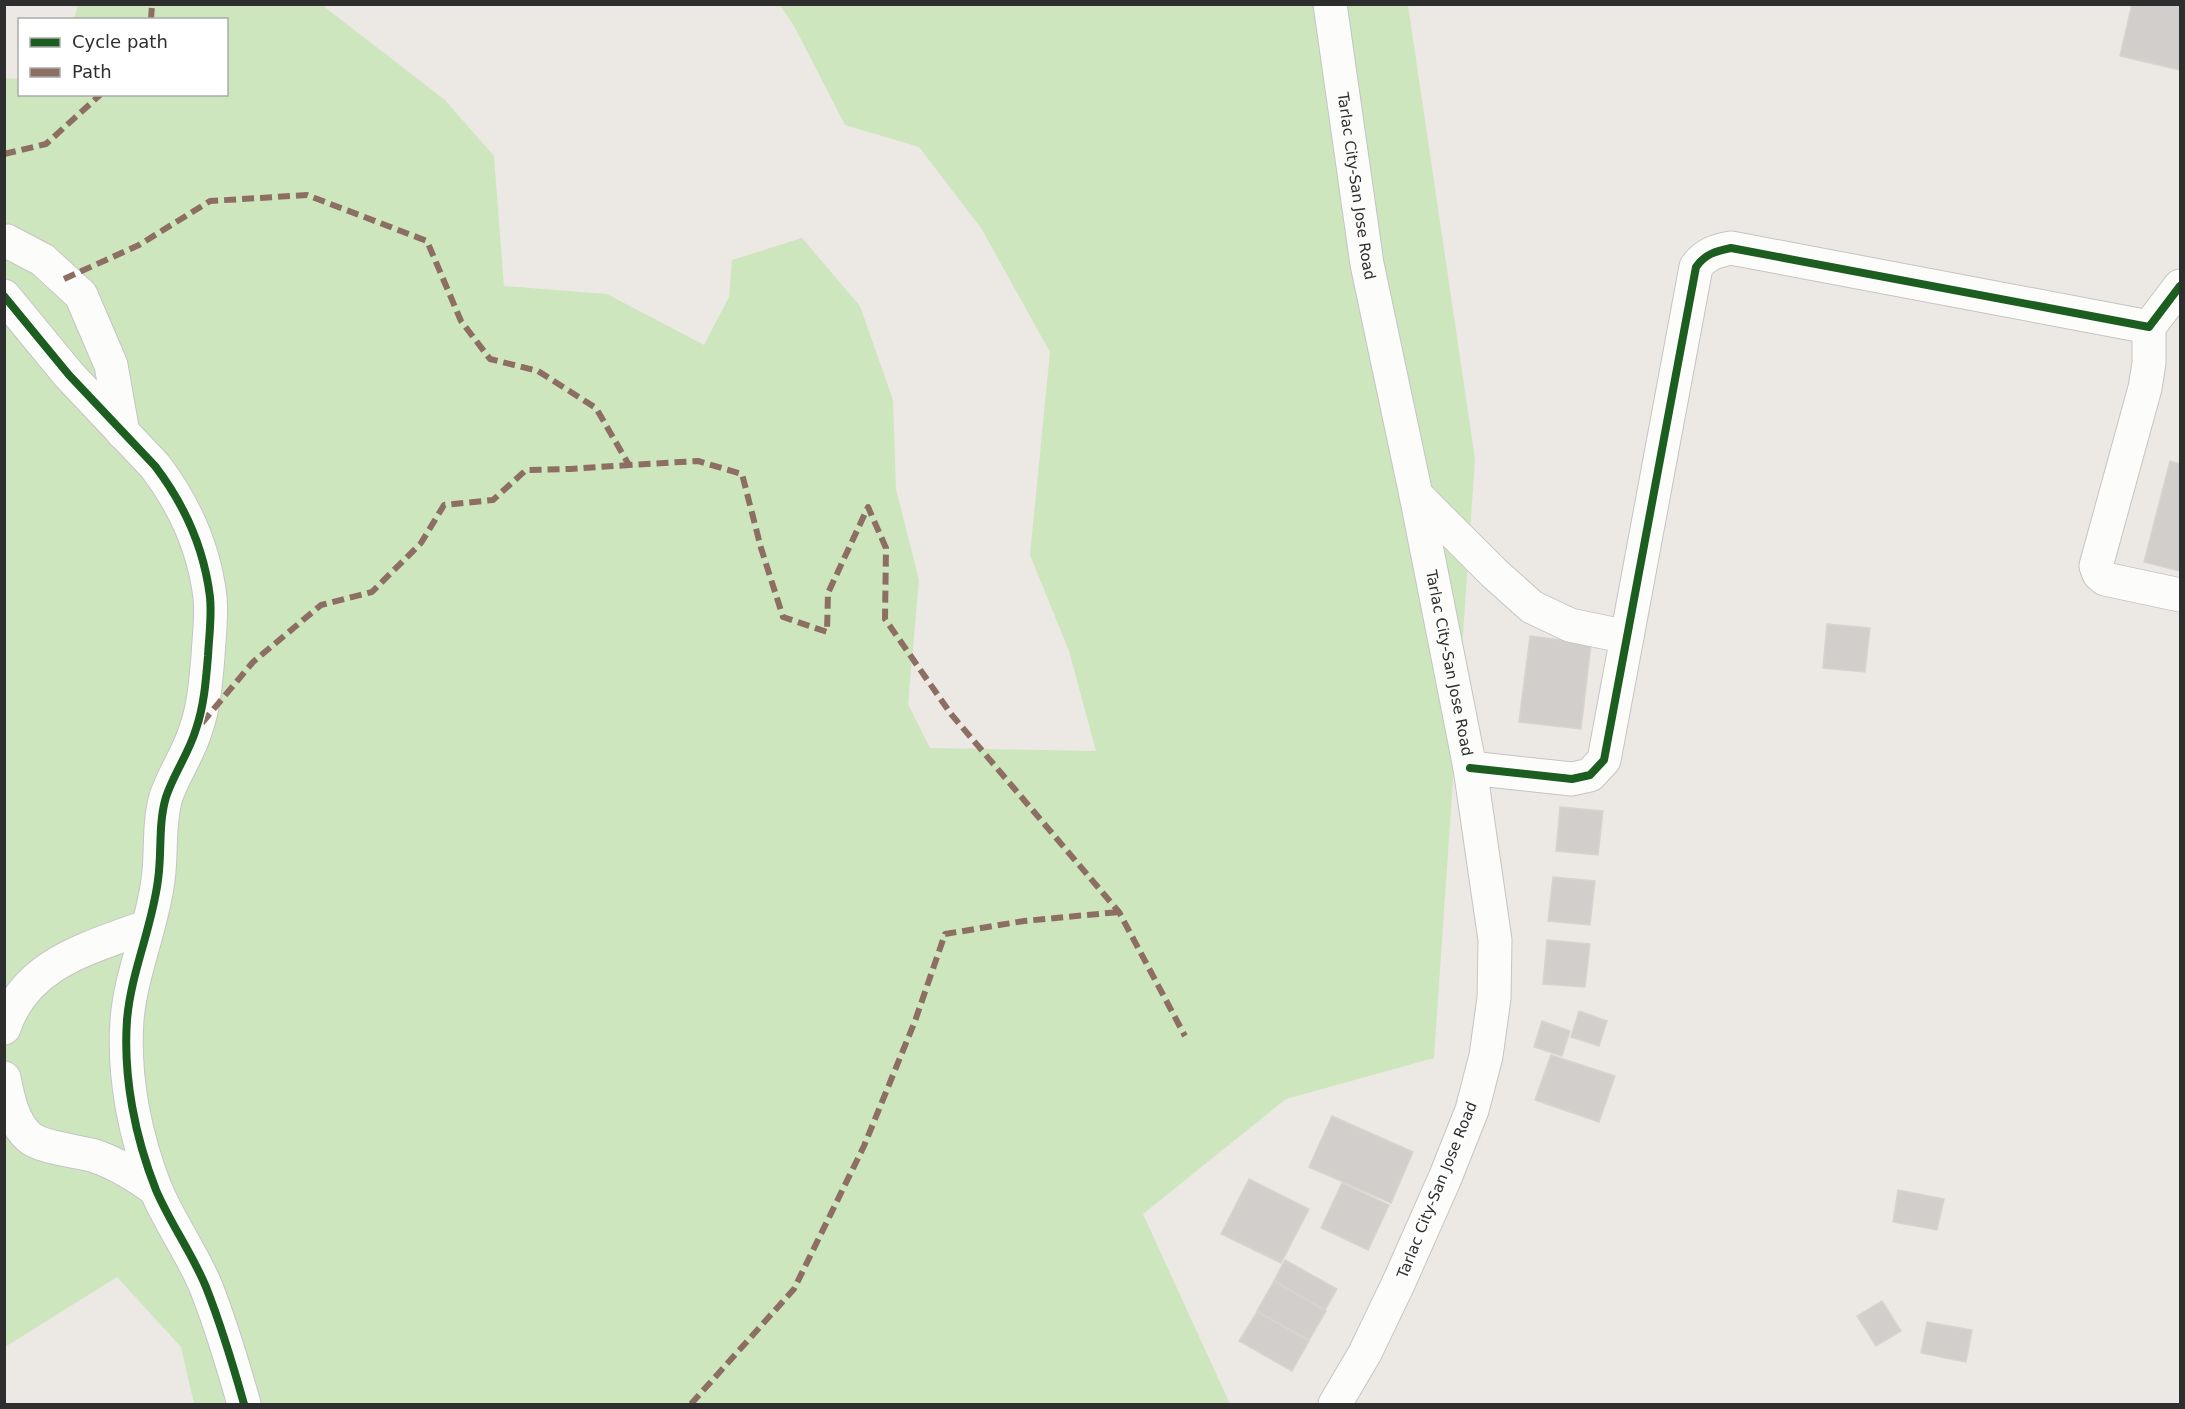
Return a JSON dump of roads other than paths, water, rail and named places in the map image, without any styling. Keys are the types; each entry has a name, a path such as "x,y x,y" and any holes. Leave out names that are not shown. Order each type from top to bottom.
{"street":[{"name":"Tarlac City-San Jose Road","path":"1329,4 1367,264 1470,768 1495,940 1494,998 1486,1056 1472,1110 1446,1178 1400,1282 1365,1353 1335,1404"},
{"path":"6,237 6,298 69,375 166,481 187,516 199,550 210,598 207,672 203,700 196,729 166,797 161,818 158,880 134,975 127,1019 126,1060 130,1096 141,1143 156,1190 205,1286 230,1354 244,1404"},
{"path":"6,237 43,260 81,296 111,365 123,433"},
{"path":"1470,768 1572,779 1590,775 1604,760 1696,267 1702,259 1710,254 1731,248 2149,327"},
{"path":"2181,286 2149,327 2147,375 2097,570 2105,579 2181,595"},
{"path":"1416,495 1494,573 1532,607 1570,625 1627,637"},
{"path":"4,1028 17,1003 46,969 75,954 148,926"},
{"path":"4,1078 13,1113 28,1137 41,1144 72,1150 114,1163 156,1190"}]}
